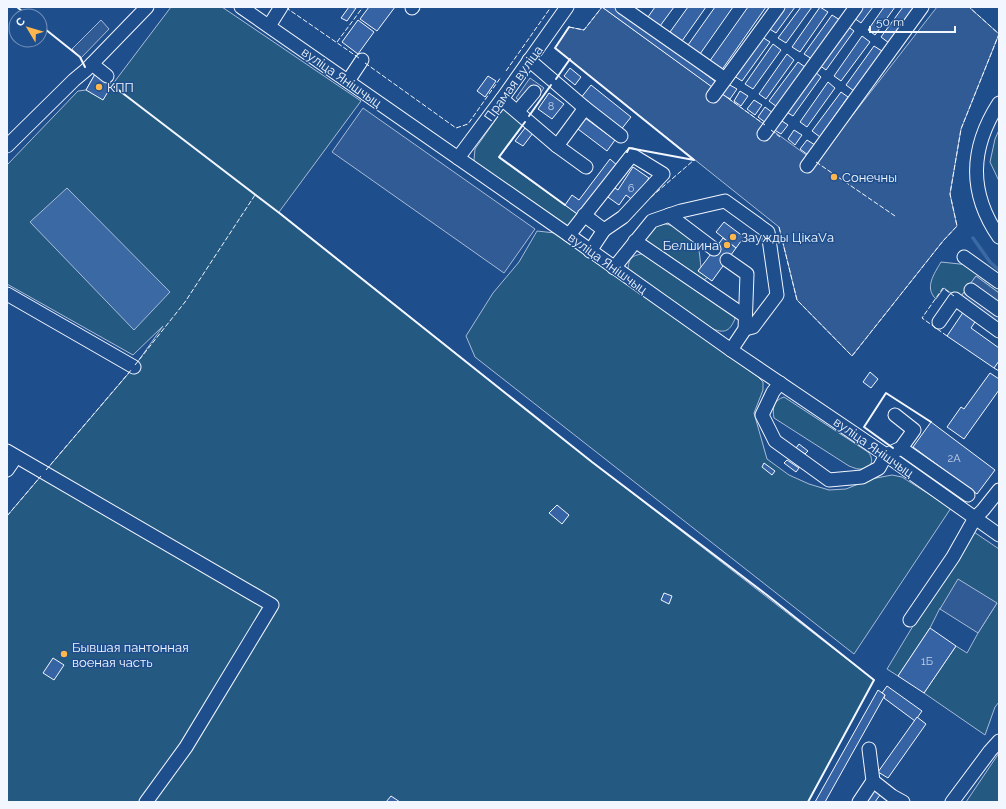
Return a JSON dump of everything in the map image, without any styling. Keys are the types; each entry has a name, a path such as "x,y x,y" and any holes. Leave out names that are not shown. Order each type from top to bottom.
{"street":[{"path":"7,146 92,64 147,7"},
{"name":"вуліца Янішчыц","path":"241,7 569,235 731,350 886,455 999,535"},
{"path":"269,26 281,7"},
{"name":"Прамая вуліца","path":"458,158 502,98 509,78 529,60 567,7"},
{"path":"622,7 725,79"},
{"path":"713,96 778,7"},
{"path":"764,134 856,7"},
{"path":"807,166 922,7"},
{"path":"348,81 362,60"},
{"path":"529,60 585,108 621,136"},
{"path":"92,64 107,76"},
{"path":"518,111 534,92"},
{"path":"502,98 557,146 586,167"},
{"path":"999,103 986,125 977,154 980,199 986,216 999,238"},
{"path":"557,146 585,108"},
{"path":"569,235 632,155 663,174 623,216 604,230 590,251"},
{"path":"614,268 635,241 652,220 681,211 725,201 768,232 777,296 753,327 635,241"},
{"path":"584,215 604,230"},
{"path":"669,215 714,249"},
{"path":"964,258 999,282"},
{"path":"727,260 747,274 745,322 731,350"},
{"path":"971,290 999,310"},
{"path":"7,294 134,367"},
{"path":"939,322 955,299 991,330 999,313"},
{"path":"780,383 773,392 762,415 775,441 829,480 862,477 879,468 886,455 901,448 914,430 895,415"},
{"path":"901,448 968,495"},
{"path":"7,470 12,454 272,605 186,747 146,802"},
{"path":"910,620 953,557 975,518 984,510 999,490"},
{"path":"990,751 999,732"},
{"path":"952,802 990,751 999,742"},
{"path":"858,802 873,781 869,749"},
{"path":"873,781 892,796 903,802"}],"shaded area":[{"path":"171,7 222,7 361,101 279,212 592,462 874,680 808,802 7,802 7,516 134,367 163,326 133,355 7,284 7,165 78,91 86,90 95,74 112,85"},
{"name":"Сонечны","path":"602,7 816,162 937,7 969,7 999,34 961,129 950,194 957,226 943,241 852,356 797,300 779,227 555,48 569,27 584,30"},
{"path":"101,20 109,29 81,58 72,49"},
{"path":"530,78 544,88 530,108 516,98"},
{"path":"363,108 535,229 504,273 332,152"},
{"path":"504,108 524,124 499,158 580,216 569,227 476,166 474,160 475,149"},
{"path":"999,130 999,181 990,162 995,139"},
{"path":"67,188 170,292 134,330 30,222"},
{"path":"665,224 680,229 693,239 699,252 701,267 698,271 708,277 704,280 691,274 685,267 664,252 657,251 641,240 657,226"},
{"path":"537,231 555,233 757,376 763,382 763,390 754,413 767,459 789,475 809,484 829,490 846,489 871,479 892,475 902,477 951,508 854,654 475,357 466,336 493,293 519,262"},
{"path":"641,254 647,254 734,315 735,319 731,326 724,331 713,329 631,272 628,268 630,260"},
{"path":"941,262 969,265 999,287 999,293 976,276 959,299 944,288 936,299 932,295 930,286 933,276"},
{"path":"976,276 999,293 999,326 959,299"},
{"path":"784,397 868,452 872,459 871,464 863,469 857,469 849,466 774,418 774,405 778,400"},
{"path":"971,530 999,549 999,702 995,707 985,735 924,693 956,646 967,653 997,603 940,608 930,628 898,676 887,669"},
{"path":"958,579 997,603 978,633 940,609"},
{"path":"999,753 999,802 966,802"}],"building":[{"path":"349,7 356,8 347,21 341,18"},
{"path":"369,7 395,7 377,31 360,19"},
{"path":"602,7 618,7 716,82 712,87"},
{"path":"655,7 674,7 660,26 648,17"},
{"path":"688,7 706,7 682,41 670,32"},
{"path":"715,7 733,7 700,54 688,45"},
{"path":"748,7 766,7 721,71 709,62"},
{"path":"784,7 795,7 776,33 768,28"},
{"path":"801,7 812,7 786,43 778,38"},
{"path":"820,7 828,12 800,52 792,47"},
{"path":"862,7 873,7 861,23 854,18"},
{"path":"884,7 895,7 875,35 868,30"},
{"path":"903,7 914,7 889,43 881,37"},
{"path":"832,15 840,20 812,59 804,54"},
{"path":"358,20 374,32 358,54 342,42"},
{"path":"847,26 854,31 826,70 819,65"},
{"path":"862,36 870,42 841,81 834,76"},
{"path":"762,37 770,42 742,81 734,76"},
{"path":"773,44 781,50 753,89 745,84"},
{"path":"874,46 882,51 854,91 846,85"},
{"path":"787,54 794,60 766,99 759,94"},
{"path":"798,62 805,67 777,107 769,101"},
{"path":"570,68 581,77 575,85 564,76"},
{"path":"814,71 821,77 793,116 785,111"},
{"name":"КПП","path":"95,74 112,85 103,100 86,90"},
{"path":"488,76 496,81 485,97 477,91"},
{"path":"828,82 835,88 807,127 800,122"},
{"path":"728,84 737,89 730,99 722,94"},
{"path":"591,85 631,117 620,131 580,99"},
{"path":"740,91 748,96 741,106 734,101"},
{"path":"841,92 848,97 820,137 812,131"},
{"path":"549,93 564,104 552,119 538,109"},
{"path":"754,100 762,105 755,115 747,109"},
{"path":"765,107 773,113 766,123 758,117"},
{"path":"581,115 615,140 607,151 574,126"},
{"path":"779,119 788,125 781,134 773,129"},
{"path":"525,128 533,133 523,146 515,141"},
{"path":"794,130 802,135 795,145 788,139"},
{"path":"807,140 815,145 808,155 800,149"},
{"path":"610,159 618,166 580,216 565,205 572,195 579,200"},
{"path":"633,167 649,178 634,201 626,195 619,205 605,195 612,186 618,190"},
{"path":"724,222 744,237 736,248 716,232"},
{"path":"723,238 736,248 712,281 698,271"},
{"path":"964,311 977,319 971,328 999,348 999,361 994,368 947,336"},
{"path":"870,372 878,379 871,388 863,382"},
{"path":"990,373 999,379 999,390 964,439 947,427 961,407 964,409"},
{"path":"931,422 995,470 977,494 913,447"},
{"path":"799,444 808,451 805,454 796,448"},
{"path":"787,460 799,468 796,472 784,463"},
{"path":"764,463 775,471 772,475 762,467"},
{"path":"557,505 569,515 562,524 549,513"},
{"path":"664,593 672,596 669,604 661,600"},
{"path":"930,628 956,646 924,693 898,676"},
{"path":"53,658 64,665 54,680 43,673"},
{"path":"887,686 922,711 915,721 884,698 885,695 882,693"},
{"path":"878,690 885,695 825,802 815,802"},
{"path":"917,717 926,724 888,778 878,772"},
{"path":"874,786 882,792 875,802 863,802"},
{"path":"391,796 400,802 386,802"}],"waterway":[{"path":"973,238 990,262 999,270"}],"fence":[{"path":"290,7 288,9 359,58"},
{"path":"337,42 363,7"},
{"path":"506,71 551,7"},
{"path":"569,27 584,30 602,7 603,8"},
{"path":"779,227 797,300 852,356 943,241 957,226 950,194 961,129 999,34 969,7"},
{"path":"365,63 456,128 468,124 501,77"},
{"path":"728,98 765,125"},
{"path":"771,130 780,137"},
{"path":"651,197 694,160"},
{"path":"816,162 895,216"},
{"path":"135,365 185,302 255,195"},
{"path":"947,336 922,318 943,288 954,296"},
{"path":"994,368 999,371"},
{"path":"46,470 132,369"},
{"path":"7,516 41,476"}],"wall":[{"path":"569,27 555,48 694,160 629,148 627,152"},
{"path":"48,31 80,57 85,67"},
{"path":"556,79 570,59"},
{"path":"112,85 278,212 592,462 767,595 874,680 808,802"},
{"path":"529,116 551,85"},
{"path":"525,122 499,157 565,205"},
{"path":"893,448 864,427 886,393 931,422"}],"place":[{"name":"КПП","path":"99,87"},
{"name":"Сонечны","path":"834,177"},
{"name":"Заужды ЦікаVа","path":"733,237"},
{"name":"Белшина","path":"727,245"},
{"name":"Бывшая пантонная военая часть","path":"64,654"}]}
